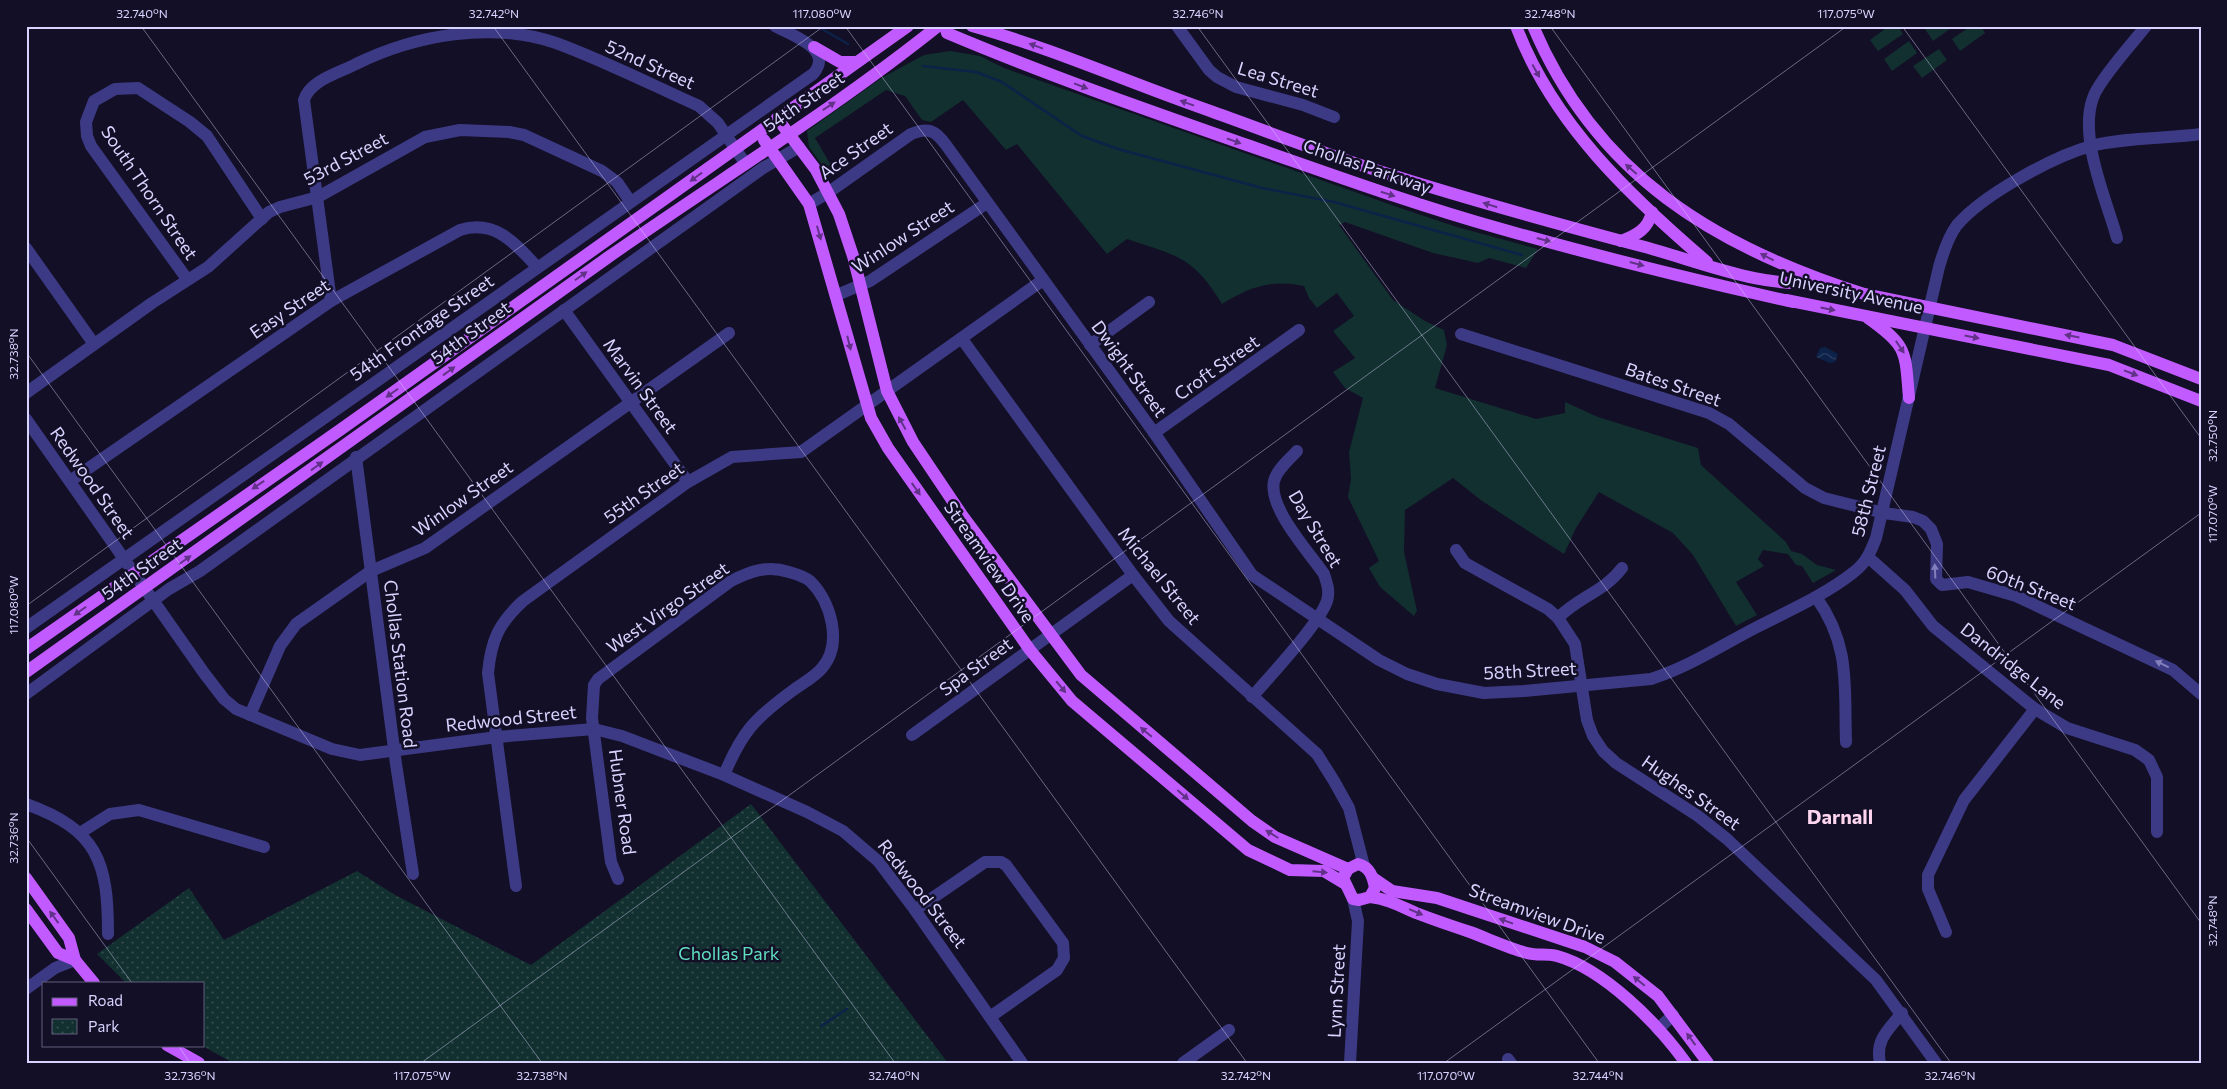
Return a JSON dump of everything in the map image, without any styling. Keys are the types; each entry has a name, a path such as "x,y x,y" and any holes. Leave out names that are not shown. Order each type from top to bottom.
{"main road":[{"name":"54th Street","path":"26,648 356,418 777,118 829,84 908,26"},
{"name":"54th Street","path":"26,672 575,280 848,93 938,26"},
{"name":"Chollas Parkway","path":"945,26 947,33 975,46 1129,104 1364,186 1499,228 1725,287 1793,302"},
{"name":"Chollas Parkway","path":"972,26 989,29 1380,171 1508,211 1713,268 1802,285 1824,282"},
{"name":"University Avenue","path":"1516,26 1526,52 1563,113 1608,168 1652,212 1713,268 1750,286 1793,302 2109,365 2201,401"},
{"name":"University Avenue","path":"1533,26 1548,59 1576,107 1597,134 1629,168 1689,215 1775,261 1824,282 1864,294 2113,345 2201,379"},
{"path":"814,47 840,62 857,62"},
{"name":"Streamview Drive","path":"777,118 829,192 845,228 886,391 913,442 962,515 1051,635 1089,684 1252,821 1276,837 1349,868"},
{"name":"Streamview Drive","path":"758,132 770,146 809,204 837,295 866,406 888,448 1030,650 1072,700 1248,850 1290,870 1324,871 1344,883"},
{"path":"1621,241 1642,231 1649,223 1652,212"},
{"path":"1864,315 1889,333 1905,354 1909,398"},
{"path":"1358,864 1364,866 1373,878 1375,888 1369,898 1353,899 1344,883 1344,873 1349,868 1358,864"},
{"path":"26,878 69,938 75,960 93,982"},
{"name":"Streamview Drive","path":"1373,878 1392,891 1437,898 1600,954 1615,962 1658,996 1708,1063"},
{"name":"Streamview Drive","path":"1369,898 1389,900 1417,913 1528,954 1556,956 1588,968 1604,978 1658,1029 1686,1063"},
{"path":"26,909 58,953 75,960"},
{"path":"169,1046 199,1063"}],"street":[{"path":"775,26 814,47"},
{"name":"Lea Street","path":"1177,26 1208,70 1217,77 1236,87 1303,105 1334,117"},
{"path":"2117,238 2090,146 2089,116 2096,91 2146,26"},
{"name":"52nd Street","path":"318,197 304,100 310,88 385,51 445,36 500,34 555,43 699,106 713,117 745,163"},
{"name":"54th Frontage Street","path":"26,628 813,74 818,67 819,59 814,47"},
{"name":"South Thorn Street","path":"187,279 91,146 86,136 86,122 89,109 97,98 115,89 138,88 190,122 207,136 262,218"},
{"name":"Ace Street","path":"809,204 829,192 910,134 924,129"},
{"name":"Dwight Street","path":"924,129 932,130 939,136 1154,434 1252,575 1317,618"},
{"name":"53rd Street","path":"26,394 187,279 208,267 262,218 280,207 318,197 425,137 460,130 509,132 524,135 602,171 617,182 630,201"},
{"name":"58th Street","path":"1317,618 1379,660 1407,674 1436,684 1484,692 1580,687 1651,679 1678,670 1816,597 1855,572 1868,558 1884,513 1925,328 1944,252 1952,233 1970,213 2031,173 2090,146 2146,137 2201,134"},
{"path":"26,694 763,168 799,147"},
{"path":"318,197 331,301"},
{"name":"Winlow Street","path":"837,295 860,287 986,203"},
{"name":"Easy Street","path":"70,482 331,301 453,232 466,228 487,227 502,233 537,267"},
{"path":"26,248 94,344"},
{"name":"55th Street","path":"516,886 488,673 490,652 506,616 523,600 688,482 732,457 801,452 1043,280"},
{"path":"1090,345 1149,302"},
{"name":"Marvin Street","path":"564,310 688,482"},
{"name":"Croft Street","path":"1154,434 1299,330"},
{"name":"Winlow Street","path":"250,715 280,646 296,624 371,571 425,548 729,333"},
{"name":"Bates Street","path":"1461,334 1709,414 1729,424 1805,488 1824,498 1884,513"},
{"name":"Michael Street","path":"962,339 1133,576 1169,621 1301,739 1325,765 1349,808 1356,843 1364,866"},
{"name":"Redwood Street","path":"26,419 224,699 236,709 332,749 360,755 497,737 594,730 622,736 724,775 807,812 843,831 878,861 915,910 1022,1063"},
{"name":"Day Street","path":"1252,697 1317,618 1326,602 1328,585 1324,574 1278,508 1274,494 1278,472 1297,451"},
{"name":"Chollas Station Road","path":"356,457 394,750 413,874"},
{"name":"60th Street","path":"1884,513 1913,517 1931,529 1937,544 1936,579 1942,585 1968,582 2016,596 2173,670 2201,694"},
{"name":"Hughes Street","path":"1456,550 1465,563 1548,609 1558,618 1575,644 1580,687 1590,728 1598,744 1609,757 1728,839 1876,980 1902,1013 1936,1063"},
{"name":"Dandridge Lane","path":"1868,558 1905,590 1932,626 2035,709 2067,728 2135,750 2149,760 2157,777 2157,832"},
{"name":"West Virgo Street","path":"594,730 592,718 594,685 598,679 731,582 749,573 766,568 781,569 809,580 822,596 830,614 832,635 830,652 822,668 767,710 749,727 739,740 724,775"},
{"path":"1558,618 1568,608 1612,581 1622,568"},
{"name":"Spa Street","path":"912,735 1133,576"},
{"path":"1816,597 1838,637 1845,666 1846,742"},
{"path":"1946,932 1928,888 1928,875 1964,800 2035,709"},
{"name":"Hubner Road","path":"594,730 612,862 618,879"},
{"path":"26,804 50,812 80,833 94,853 105,876 108,894 108,934"},
{"path":"80,833 110,814 139,810 264,847"},
{"name":"Michael Street","path":"1349,868 1356,843"},
{"path":"915,910 985,862 995,862 1006,865 1063,943 1064,958 1057,970 990,1017"},
{"name":"Lynn Street","path":"1358,921 1369,898"},
{"name":"Lynn Street","path":"1350,1063 1358,921 1353,899"},
{"path":"26,990 55,968 75,960"},
{"path":"1880,1063 1877,1049 1885,1033 1902,1013"},
{"path":"1658,1029 1673,1015"},
{"path":"1183,1063 1228,1030"}],"green space":[{"path":"1889,26 1898,26 1903,34 1878,51 1870,40"},
{"path":"1930,26 1954,26 1933,41 1925,29"},
{"path":"1971,26 1981,26 1985,33 1960,51 1952,39"},
{"path":"1909,41 1917,53 1892,71 1884,59"},
{"path":"1939,49 1947,60 1922,78 1913,66"},
{"path":"950,51 980,56 1004,68 1403,209 1457,227 1538,249 1526,268 1489,258 1478,263 1433,253 1345,222 1339,225 1393,300 1425,321 1444,330 1447,345 1435,388 1536,419 1565,413 1565,402 1598,417 1698,448 1701,465 1786,542 1791,551 1802,554 1817,565 1836,570 1813,583 1802,566 1796,565 1788,554 1763,550 1758,559 1764,566 1736,582 1757,615 1736,626 1693,555 1673,533 1599,492 1576,528 1564,554 1482,501 1453,478 1405,510 1404,552 1417,611 1414,616 1380,587 1369,568 1379,561 1348,497 1351,479 1349,452 1363,398 1345,388 1333,372 1355,358 1333,331 1354,316 1337,293 1317,308 1309,298 1304,286 1281,283 1270,284 1251,289 1222,304 1202,276 1192,267 1171,254 1127,239 1107,254 1017,144 1006,150 963,100 931,122 922,120 905,96 886,90 815,138 832,167 827,172 809,147 807,131 883,77 924,55"},
{"name":"Chollas Park","path":"751,804 948,1063 233,1063 203,1046 205,1046 205,982 125,982 97,954 189,888 224,940 357,871 395,895 531,965"}],"water":[{"path":"1825,347 1838,354 1835,362 1830,363 1816,357 1820,348"}],"waterway":[{"path":"817,26 848,44"},
{"path":"923,66 976,72 1002,82 1082,136 1118,149 1262,188 1334,202 1522,255"},
{"path":"821,1026 847,1009"}],"district":[{"name":"Darnall","path":"1840,817"}]}
